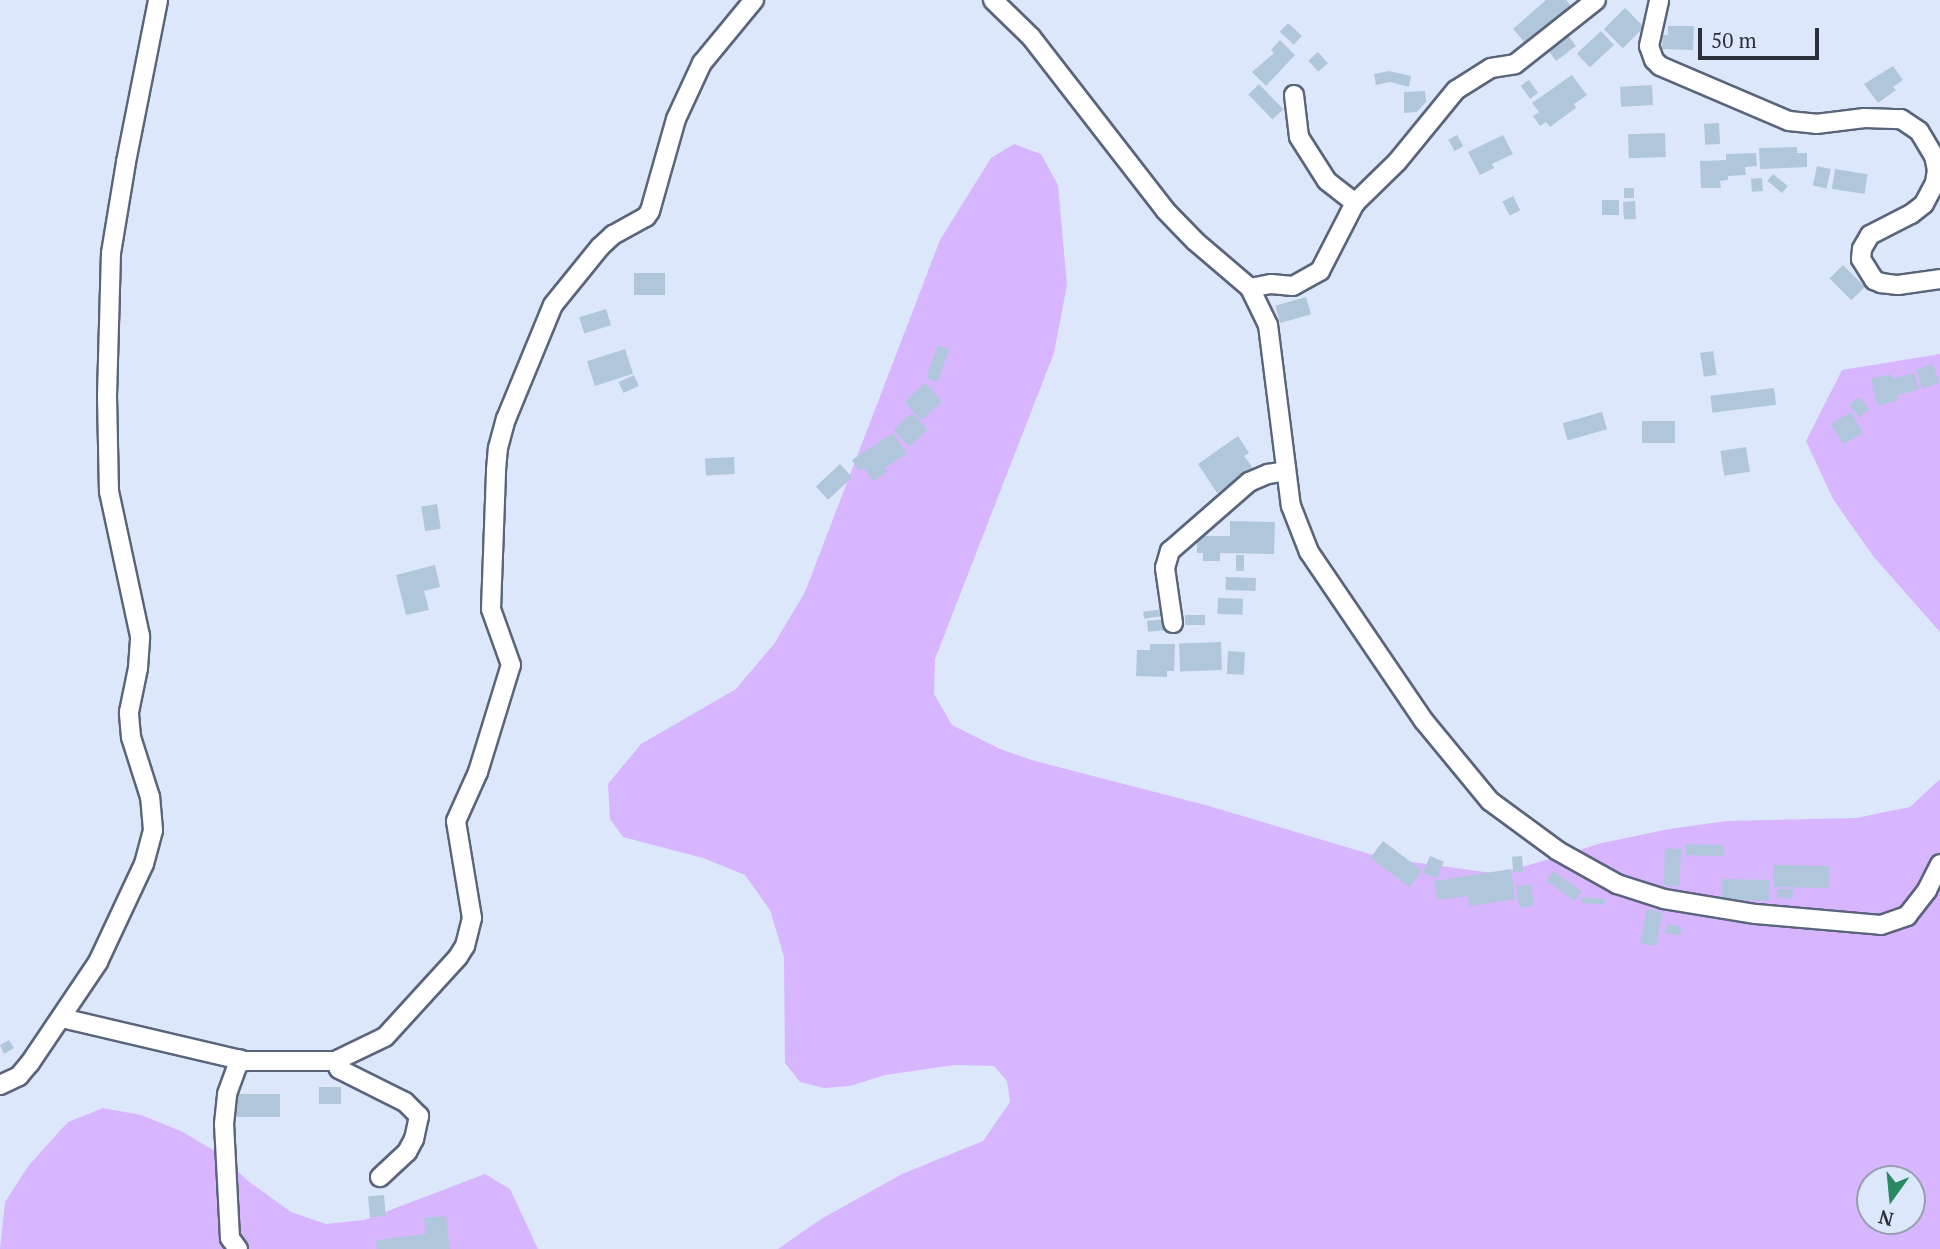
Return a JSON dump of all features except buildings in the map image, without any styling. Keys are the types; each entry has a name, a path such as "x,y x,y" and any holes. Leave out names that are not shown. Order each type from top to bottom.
{"street":[{"path":"0,1085 19,1076 30,1063 98,962 144,864 153,830 150,797 131,737 129,712 138,668 140,636 109,492 107,396 111,253 125,162 158,0"},
{"path":"62,1018 240,1059 270,1063 335,1061 385,1037 443,975 465,946 471,909 456,821 478,772 511,665 491,609 497,459 506,419 553,305 572,278 613,235 646,217 676,119 702,63 754,0"},
{"path":"993,0 1031,37 1166,210 1195,241 1250,288 1268,325 1291,506 1309,552 1424,721 1490,801 1558,851 1617,884 1664,899 1849,925 1881,925 1908,916 1927,890 1940,864"},
{"path":"1250,288 1271,284 1293,286 1320,271 1354,203 1398,162 1456,90 1491,68 1515,64 1596,0"},
{"path":"1678,0 1656,1 1649,46 1654,60 1660,66 1789,121 1816,124 1865,118 1901,119 1919,131 1934,156 1937,170 1935,183 1924,204 1912,214 1870,235 1862,250 1861,259 1874,279 1881,283 1898,285 1940,279"},
{"path":"1294,95 1299,137 1327,181 1354,203"},
{"path":"1173,623 1165,568 1170,551 1249,482 1268,474 1286,471"},
{"path":"238,1249 230,1238 224,1124 227,1094 240,1059"},
{"path":"335,1061 339,1069 405,1102 419,1116 414,1139 407,1152 380,1177"}],"shaded area":[{"path":"1014,144 1041,154 1058,185 1067,285 1054,353 935,659 934,694 952,725 1000,749 1035,761 1209,806 1383,858 1499,874 1602,843 1669,829 1726,821 1856,818 1910,807 1940,779 1940,1249 778,1249 821,1219 902,1174 983,1141 1010,1102 1007,1081 994,1066 954,1065 885,1075 850,1086 824,1088 800,1082 785,1063 784,957 770,910 745,875 703,858 623,837 610,819 608,784 641,744 736,689 774,644 805,592 940,240 991,158"},
{"path":"1940,354 1940,632 1873,556 1833,499 1806,441 1842,370"},
{"path":"103,1108 141,1115 183,1132 218,1153 248,1181 291,1212 326,1224 364,1220 485,1174 510,1189 538,1249 0,1249 5,1202 29,1165 68,1122"}]}
